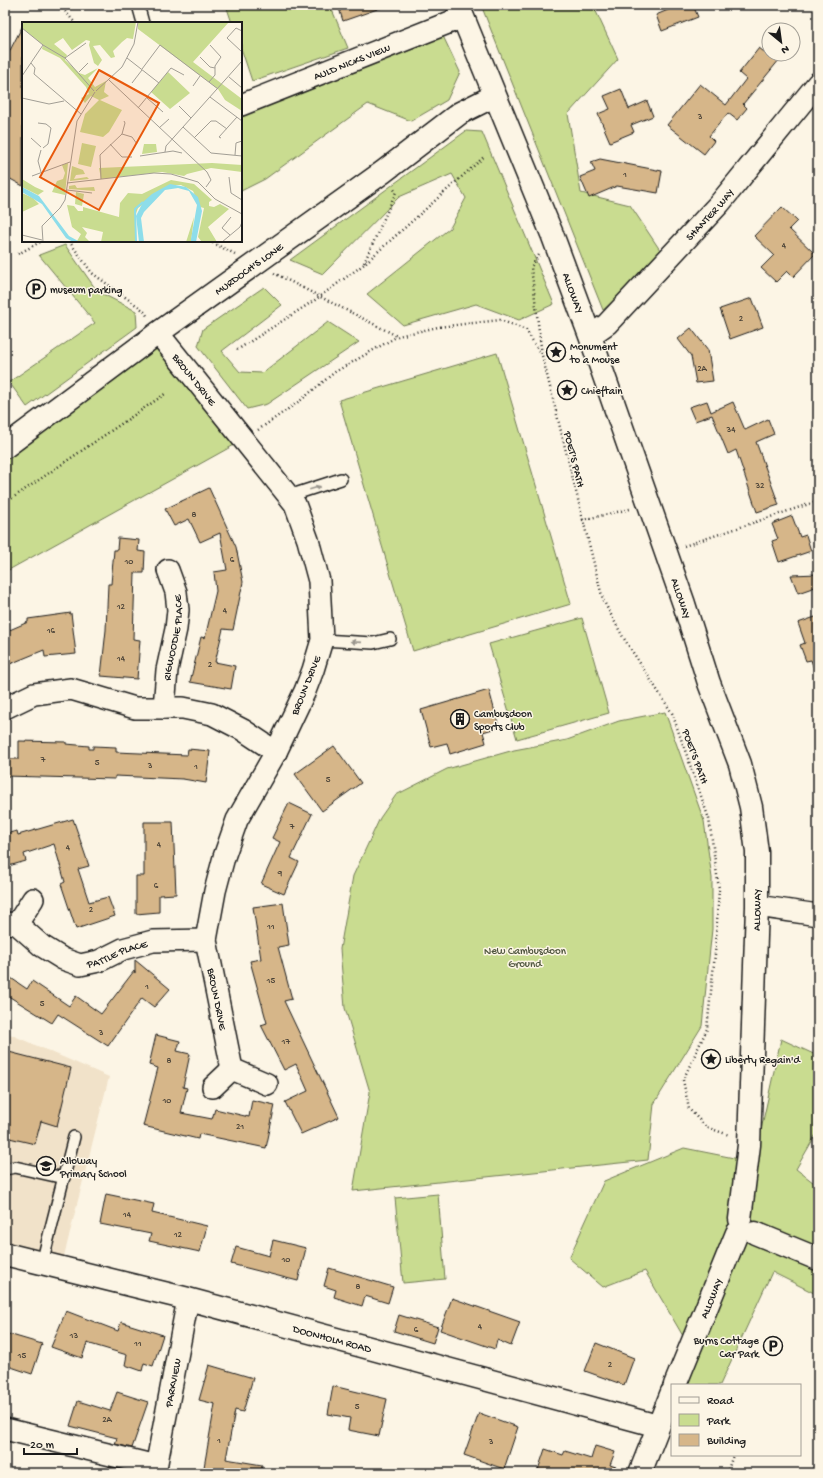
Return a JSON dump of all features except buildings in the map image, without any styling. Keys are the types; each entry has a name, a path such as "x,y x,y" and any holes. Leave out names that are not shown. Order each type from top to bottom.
{"main road":[{"name":"ALLOWAY","path":"460,11 552,234 590,336 648,505 666,552 709,683 740,764 751,807 757,852 757,906 749,1146 744,1228 675,1384"},
{"name":"MURDOCH'S LONE","path":"5,446 158,333 383,172 460,113 494,96"},
{"path":"744,1228 818,1260"},
{"name":"DOONHOLM ROAD","path":"5,1254 188,1299 658,1426"},
{"path":"640,1473 671,1394"}],"street":[{"name":"AULD NICKS VIEW","path":"242,105 460,11"},
{"name":"SHANTER WAY","path":"590,336 607,324 720,203 818,83"},
{"name":"BROUN DRIVE","path":"158,333 290,496 295,504 308,540 319,581 322,640 305,691 276,752 237,820 224,857 215,891 206,940 232,1069"},
{"name":"RIGWOODIE PLACE","path":"164,708 167,670 176,629 178,610 176,592 168,570"},
{"path":"5,708 34,694 71,689 135,708 183,708 212,714 243,730 276,752"},
{"name":"PATTLE PLACE","path":"33,899 11,923 42,946 63,959 80,965 99,961 123,949 153,941 206,940"},
{"path":"757,906 818,915"},
{"path":"213,1087 232,1069 267,1084"},
{"name":"PARKVIEW","path":"5,1428 155,1470 188,1299"}],"lane":[{"path":"138,5 143,22"},
{"path":"290,496 341,479"},
{"path":"322,640 373,643 390,639"},
{"path":"42,1263 74,1137"},
{"path":"5,1169 15,1167 64,1178"}],"path":[{"path":"60,5 74,22"},
{"path":"237,350 315,300 362,265 485,156"},
{"path":"362,265 396,192 383,172"},
{"path":"542,355 531,267 552,234"},
{"path":"18,254 40,242"},
{"path":"70,242 92,273 143,310 158,333"},
{"path":"288,280 398,336"},
{"path":"245,439 301,400 335,372 398,336 438,327 500,320 526,330 542,355"},
{"name":"POET'S PATH","path":"542,355 603,600 623,637 672,713 709,819 719,889 715,954 706,1029 683,1080 689,1109 706,1127 725,1133 749,1146"},
{"path":"5,503 164,394"},
{"path":"666,552 818,501"},
{"path":"582,520 648,505"},
{"path":"727,1473 734,1456"}],"shaded area":[{"name":"Alloway Primary School","path":"5,1032 109,1077 61,1268 5,1254"}],"green space":[{"path":"226,5 330,5 348,48 252,81 242,51 242,22 232,22"},
{"path":"481,5 593,5 618,59 568,114 581,193 630,205 664,256 603,310"},
{"path":"443,36 460,72 447,100 411,121 368,104 265,179 242,190 242,116"},
{"path":"466,131 482,132 554,304 519,320 476,304 403,325 367,294 450,228 466,198 452,174 399,197 323,274 290,260"},
{"path":"65,245 97,291 136,311 137,327 27,407 9,382 95,323 39,255"},
{"path":"264,287 282,305 222,351 240,372 262,373 328,322 359,342 267,404 247,409 198,346 203,329"},
{"path":"158,333 245,439 5,572 5,447"},
{"path":"497,353 571,604 413,651 339,400"},
{"path":"582,618 609,713 517,739 489,644"},
{"name":"New Cambusdoon Ground","path":"665,712 704,821 712,878 712,929 702,1026 654,1104 648,1160 353,1191 370,1092 345,1008 340,949 353,876 380,818 396,795 447,769 514,750 567,740 619,721"},
{"path":"781,1039 818,1056 818,1131 796,1169 818,1186 818,1295 772,1272 720,1384 688,1384 690,1348 645,1271 603,1287 569,1258 604,1181 684,1148 754,1162"},
{"path":"438,1194 445,1279 403,1283 395,1198"}],"place":[{"name":"museum parking","path":"36,289"},
{"name":"Monument to a Mouse","path":"556,352"},
{"name":"Chieftain","path":"567,390"},
{"name":"Cambusdoon Sports Club","path":"460,719"},
{"name":"Liberty Regain'd","path":"711,1059"},
{"name":"Alloway Primary School","path":"46,1166"},
{"name":"Burns Cottage Car Park","path":"773,1346"}]}
